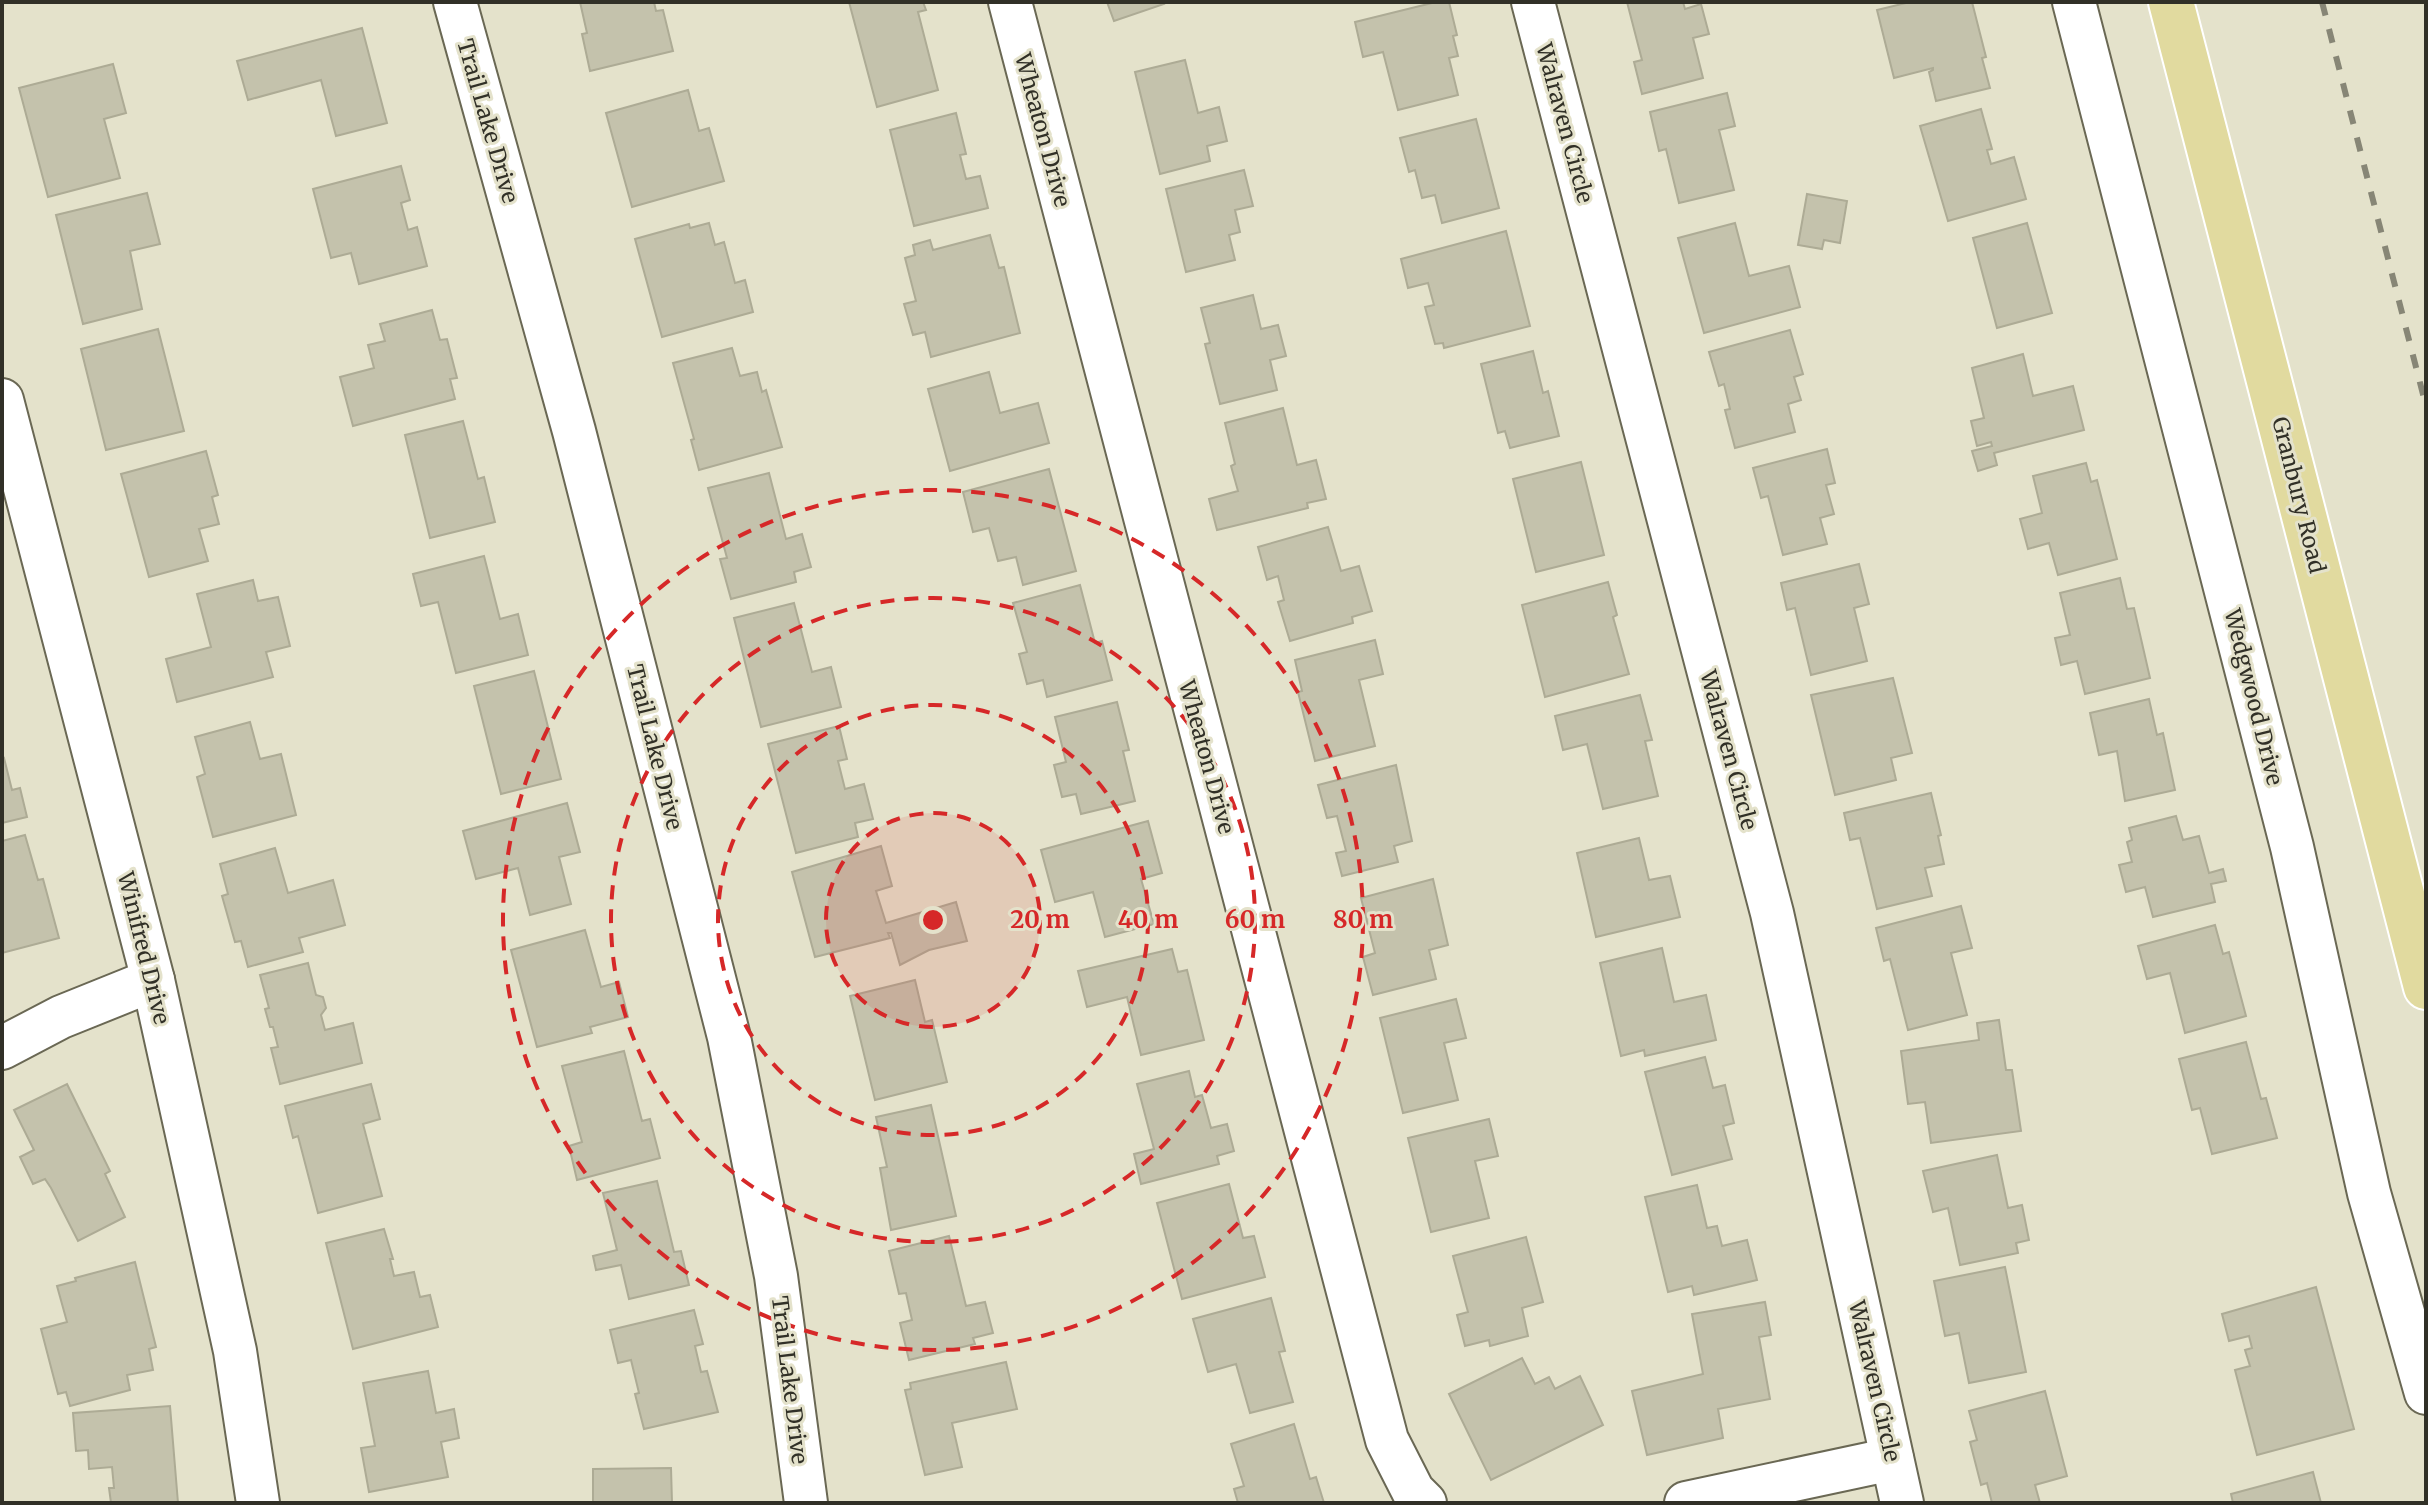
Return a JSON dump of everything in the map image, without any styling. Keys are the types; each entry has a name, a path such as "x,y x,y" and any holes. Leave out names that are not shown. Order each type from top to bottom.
{"main road":[{"name":"Granbury Road","path":"2171,2 2426,987"}],"street":[{"name":"Trail Lake Drive","path":"455,2 574,431 729,1037 776,1276 806,1503"},
{"name":"Wheaton Drive","path":"1010,2 1387,1440 1413,1491 1425,1503"},
{"name":"Walraven Circle","path":"1533,2 1772,913 1902,1503"},
{"name":"Wedgwood Drive","path":"2074,2 2289,832 2369,1193 2426,1393"},
{"name":"Winifred Drive","path":"2,400 153,980 235,1351 258,1503"},
{"path":"2,1048 61,1017 153,980"},
{"path":"1686,1503 1892,1459"}],"building":[{"path":"580,2 654,2 656,11 663,10 673,51 590,71 582,34 587,33"},
{"path":"849,2 923,2 926,10 918,12 938,90 877,107"},
{"path":"1107,2 1163,2 1164,4 1114,21"},
{"path":"1436,2 1449,2 1457,35 1453,36 1458,56 1449,58 1458,95 1398,110 1383,52 1363,57 1355,22"},
{"path":"1627,2 1683,2 1685,9 1701,4 1709,34 1693,38 1703,78 1642,94 1634,62 1642,60"},
{"path":"1910,2 1972,2 1986,57 1982,58 1990,88 1936,101 1929,72 1933,68 1894,78 1877,10"},
{"path":"362,28 387,123 336,136 321,80 248,100 237,61"},
{"path":"1185,60 1198,113 1219,107 1227,141 1207,146 1210,161 1160,174 1135,72"},
{"path":"113,64 126,113 104,119 120,178 48,197 19,88"},
{"path":"688,90 699,131 709,128 724,181 632,207 606,113"},
{"path":"1727,93 1735,126 1719,130 1734,190 1679,203 1666,149 1659,151 1650,112"},
{"path":"1981,109 1992,149 1987,150 1991,164 2014,157 2026,199 1948,221 1920,126"},
{"path":"956,113 966,154 960,155 966,179 980,176 988,208 914,226 890,130"},
{"path":"1476,119 1499,208 1442,223 1435,195 1422,198 1415,170 1409,172 1400,138"},
{"path":"401,166 410,200 401,203 408,230 417,227 427,266 359,284 351,253 331,258 313,189"},
{"path":"1244,170 1253,206 1235,210 1240,232 1229,235 1235,260 1186,272 1166,189"},
{"path":"147,193 160,244 130,251 142,309 83,324 56,215"},
{"path":"1807,194 1847,201 1840,243 1824,240 1822,249 1798,245"},
{"path":"709,223 715,245 724,242 735,283 745,280 753,312 662,337 635,239 689,224 690,228"},
{"path":"1735,223 1749,276 1789,266 1800,307 1704,333 1678,238"},
{"path":"2027,223 2052,313 1997,328 1973,238"},
{"path":"1506,231 1530,326 1444,348 1443,343 1435,344 1425,307 1434,305 1428,283 1408,288 1401,259"},
{"path":"990,235 999,268 1004,267 1020,333 931,357 925,332 913,335 904,304 916,301 905,258 915,255 913,245 930,240 933,250"},
{"path":"1253,295 1261,329 1278,325 1286,356 1270,360 1277,390 1220,404 1205,344 1210,343 1201,308"},
{"path":"432,310 440,340 447,339 457,378 450,379 455,399 353,426 340,377 374,368 368,345 385,341 380,324"},
{"path":"158,329 184,431 106,450 81,349"},
{"path":"1790,330 1803,374 1794,377 1801,400 1788,404 1795,432 1735,448 1725,410 1730,409 1724,384 1719,386 1709,352"},
{"path":"732,348 740,376 757,372 762,392 766,390 782,447 699,470 691,440 694,439 673,363"},
{"path":"1533,351 1543,393 1548,391 1559,436 1510,448 1505,431 1498,433 1481,364"},
{"path":"2023,354 2033,396 2073,386 2084,430 1994,453 1997,465 1978,471 1972,451 1992,446 1991,442 1977,446 1971,421 1984,418 1972,368"},
{"path":"989,372 1000,413 1038,403 1049,443 950,471 928,389"},
{"path":"1283,408 1297,465 1316,460 1326,499 1307,503 1308,508 1217,530 1209,499 1238,491 1225,423"},
{"path":"463,421 478,479 484,477 495,522 430,538 405,435"},
{"path":"1827,449 1835,483 1826,485 1834,514 1820,518 1827,544 1783,555 1768,496 1761,498 1753,468"},
{"path":"206,451 218,495 212,497 219,524 199,529 208,561 149,577 121,474"},
{"path":"1581,462 1604,555 1536,572 1513,479"},
{"path":"2086,463 2091,482 2097,480 2117,559 2058,575 2049,543 2028,549 2020,519 2042,513 2033,476"},
{"path":"1049,469 1076,571 1023,585 1016,557 998,561 989,528 973,532 963,492"},
{"path":"769,473 786,539 802,534 811,567 794,572 796,582 731,599 720,559 727,558 708,488"},
{"path":"1328,527 1341,571 1359,566 1372,611 1352,617 1353,623 1290,641 1278,602 1284,600 1278,576 1267,580 1258,547"},
{"path":"484,556 500,619 518,614 528,655 456,673 438,602 421,606 413,574"},
{"path":"1859,564 1869,604 1854,608 1867,661 1811,675 1795,608 1787,610 1781,583"},
{"path":"2120,578 2127,609 2134,608 2150,678 2085,694 2077,661 2061,665 2055,638 2070,635 2060,593"},
{"path":"253,580 258,601 278,597 290,646 266,652 273,677 177,702 166,659 211,647 197,594"},
{"path":"1608,582 1617,615 1613,617 1629,674 1545,697 1522,605"},
{"path":"1080,585 1095,643 1102,641 1112,680 1047,697 1043,680 1027,684 1019,654 1027,652 1013,603"},
{"path":"794,603 812,672 831,667 841,707 761,727 734,618"},
{"path":"1375,640 1383,674 1359,680 1375,746 1315,761 1298,692 1302,691 1295,660"},
{"path":"534,671 561,779 501,794 474,686"},
{"path":"1893,678 1912,753 1891,758 1896,780 1835,795 1811,695"},
{"path":"1640,695 1652,740 1645,741 1658,796 1603,809 1587,744 1563,750 1555,716"},
{"path":"2149,699 2157,735 2163,733 2175,790 2125,801 2117,751 2099,755 2090,713"},
{"path":"1117,702 1129,750 1123,751 1135,801 1081,814 1076,794 1062,797 1054,765 1066,762 1055,717"},
{"path":"250,722 260,759 281,754 296,815 213,837 197,777 205,774 195,737"},
{"path":"839,726 847,759 838,761 845,789 864,784 873,819 855,823 858,837 796,853 768,744"},
{"path":"2,759 12,790 20,788 27,817 2,823"},
{"path":"1396,765 1412,841 1394,846 1398,862 1342,876 1336,853 1346,851 1337,816 1327,818 1318,785"},
{"path":"1931,793 1944,864 1925,868 1932,896 1877,909 1860,838 1850,840 1844,813"},
{"path":"567,803 580,852 559,857 571,904 530,915 518,868 476,879 463,831"},
{"path":"2176,816 2183,840 2199,836 2209,873 2223,869 2226,881 2211,884 2215,902 2153,917 2145,887 2126,892 2119,865 2132,862 2127,842 2132,840 2129,828"},
{"path":"1148,821 1162,873 1141,879 1154,924 1105,937 1093,892 1055,902 1041,850"},
{"path":"25,835 38,880 43,879 59,938 2,953 2,841"},
{"path":"1639,838 1649,880 1670,876 1680,917 1596,937 1577,853"},
{"path":"881,846 892,886 876,891 886,923 956,902 967,941 929,950 900,965 891,933 888,933 890,938 815,957 792,872"},
{"path":"275,848 288,893 333,880 345,925 299,938 303,952 248,967 241,941 235,942 222,896 228,894 220,864"},
{"path":"1433,879 1448,945 1429,950 1436,979 1373,995 1363,957 1375,953 1361,898"},
{"path":"1961,906 1972,948 1951,953 1967,1015 1908,1030 1890,959 1884,961 1876,928"},
{"path":"2215,925 2223,954 2229,952 2246,1016 2185,1033 2170,973 2147,979 2138,946"},
{"path":"585,930 601,987 619,982 628,1017 590,1027 592,1033 537,1047 511,950"},
{"path":"1662,948 1674,1002 1706,995 1716,1040 1645,1056 1644,1050 1621,1056 1600,963"},
{"path":"1172,949 1178,972 1187,970 1204,1040 1141,1055 1127,997 1087,1007 1078,971"},
{"path":"308,963 316,995 323,997 326,1008 321,1015 325,1030 353,1023 362,1063 280,1084 271,1048 278,1047 265,1009 269,1008 260,975"},
{"path":"915,980 925,1022 932,1020 947,1082 875,1100 850,996"},
{"path":"1456,999 1466,1038 1444,1043 1458,1100 1403,1113 1380,1018"},
{"path":"1999,1020 2006,1070 2012,1070 2021,1131 1931,1143 1925,1102 1908,1104 1901,1051 1979,1040 1977,1023"},
{"path":"2246,1042 2261,1099 2266,1098 2277,1138 2212,1154 2200,1108 2192,1110 2179,1059"},
{"path":"624,1051 642,1121 650,1119 660,1158 577,1180 569,1146 582,1142 562,1066"},
{"path":"1705,1057 1713,1088 1725,1085 1734,1123 1723,1126 1732,1159 1672,1175 1645,1072"},
{"path":"1189,1071 1195,1097 1202,1095 1211,1128 1227,1124 1234,1151 1217,1156 1219,1164 1141,1184 1134,1154 1154,1149 1137,1084"},
{"path":"67,1084 110,1171 105,1174 125,1217 78,1241 45,1179 33,1184 20,1157 34,1150 14,1110"},
{"path":"371,1084 380,1119 363,1124 382,1196 318,1213 298,1136 293,1138 285,1106"},
{"path":"931,1105 956,1216 891,1230 880,1168 887,1167 876,1117"},
{"path":"1489,1119 1498,1156 1475,1161 1489,1218 1431,1232 1408,1138"},
{"path":"1997,1155 2008,1208 2022,1205 2029,1240 2016,1243 2018,1253 1960,1265 1948,1208 1933,1212 1923,1171"},
{"path":"657,1181 674,1252 681,1251 689,1285 629,1299 621,1265 596,1270 593,1256 617,1250 603,1193"},
{"path":"1229,1184 1243,1238 1254,1236 1265,1277 1182,1299 1157,1203"},
{"path":"1697,1185 1707,1228 1717,1226 1722,1246 1747,1240 1757,1280 1694,1295 1692,1286 1668,1292 1645,1197"},
{"path":"384,1229 393,1259 390,1259 394,1276 414,1272 420,1297 430,1295 438,1327 353,1349 326,1243"},
{"path":"949,1236 966,1306 985,1302 993,1333 973,1338 975,1344 909,1360 900,1323 912,1320 906,1293 899,1294 889,1251"},
{"path":"1526,1237 1543,1302 1522,1308 1528,1336 1490,1346 1489,1340 1465,1346 1457,1315 1468,1312 1453,1256"},
{"path":"135,1262 156,1347 149,1349 153,1370 127,1375 130,1390 70,1406 66,1392 58,1394 41,1329 67,1322 57,1286"},
{"path":"2005,1267 2026,1372 1969,1383 1959,1333 1945,1336 1934,1281"},
{"path":"2316,1287 2354,1429 2257,1455 2235,1370 2250,1366 2245,1350 2252,1348 2249,1336 2229,1341 2222,1314"},
{"path":"1271,1298 1285,1351 1279,1352 1293,1402 1250,1413 1236,1364 1208,1372 1193,1319"},
{"path":"1765,1302 1771,1335 1759,1337 1770,1399 1718,1409 1723,1438 1647,1455 1632,1391 1703,1374 1692,1314"},
{"path":"694,1310 703,1344 695,1346 701,1372 707,1371 718,1412 644,1429 631,1360 618,1363 610,1330"},
{"path":"1522,1358 1535,1384 1549,1377 1555,1389 1580,1376 1603,1425 1491,1480 1449,1394"},
{"path":"1006,1362 1017,1409 952,1423 962,1467 925,1475 905,1390 911,1389 910,1383"},
{"path":"428,1371 436,1413 454,1409 459,1438 441,1442 448,1477 369,1492 361,1448 375,1446 363,1383"},
{"path":"2045,1391 2067,1476 2035,1485 2040,1503 1992,1503 1987,1483 1981,1485 1970,1442 1977,1440 1969,1411"},
{"path":"170,1406 178,1503 111,1503 109,1488 114,1488 112,1467 89,1469 88,1450 76,1451 73,1413"},
{"path":"1294,1424 1310,1479 1316,1477 1324,1503 1238,1503 1234,1489 1244,1486 1231,1444"},
{"path":"671,1468 672,1503 593,1503 593,1469"},
{"path":"2313,1472 2321,1503 2233,1503 2231,1494"}],"railway":[{"path":"2322,2 2426,406"}]}
